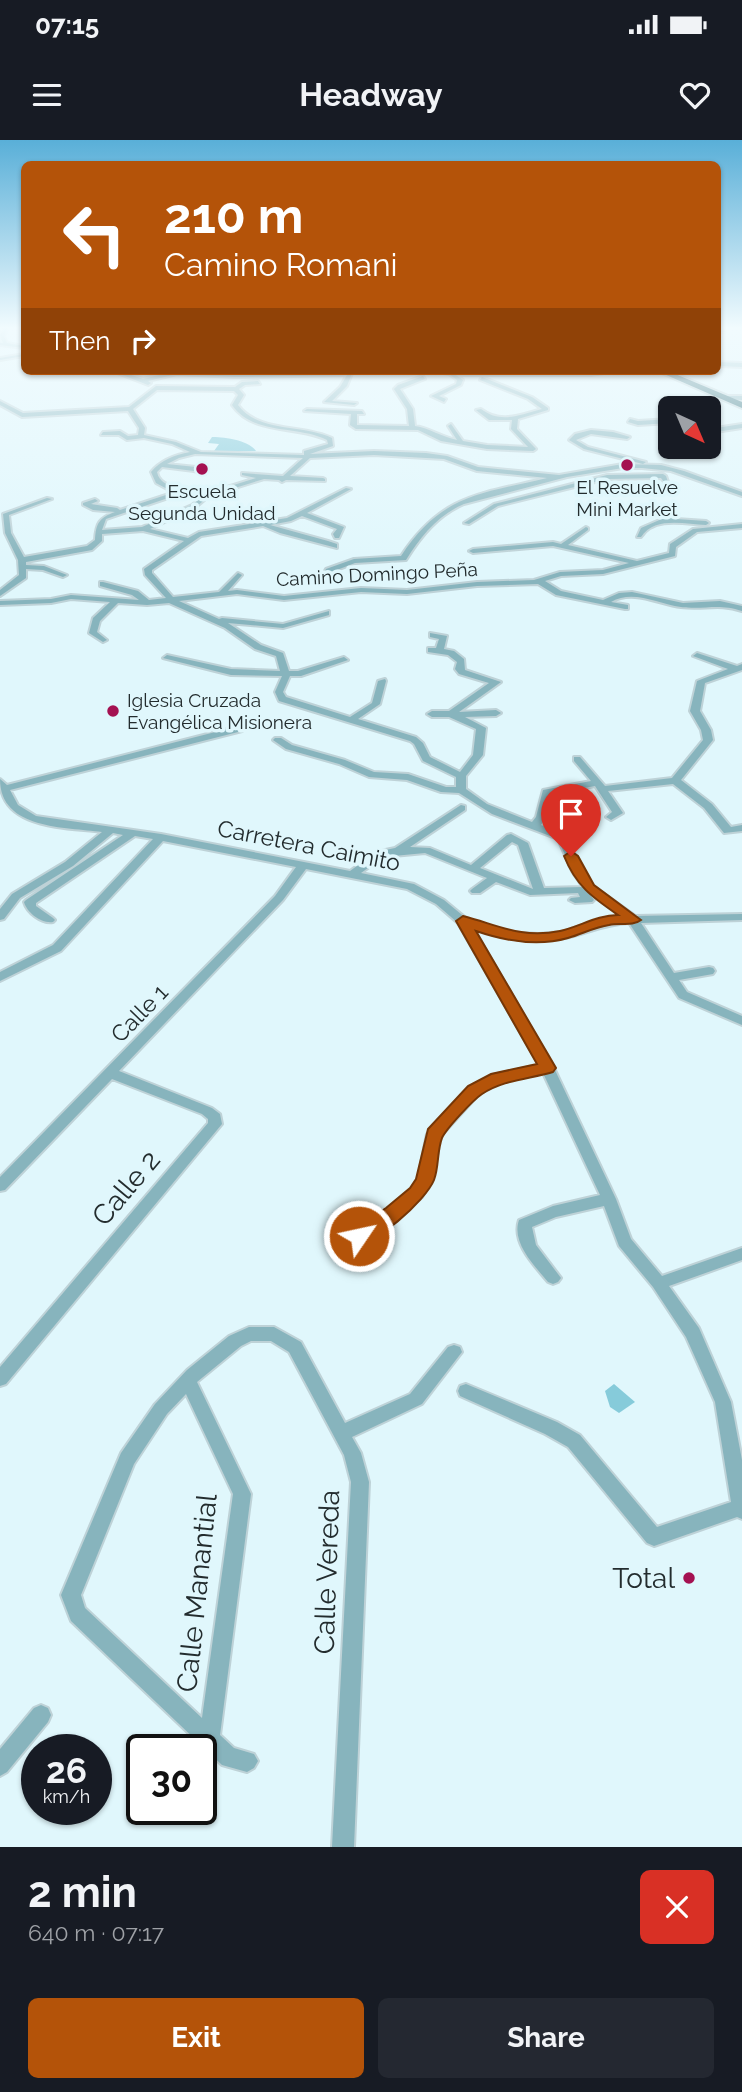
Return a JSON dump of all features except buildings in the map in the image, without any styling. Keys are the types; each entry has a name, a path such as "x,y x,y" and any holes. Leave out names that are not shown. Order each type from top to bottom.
{"street":[{"path":"6,408 27,415 131,409 142,428 141,437"},
{"path":"26,408 31,410 27,415"},
{"path":"236,408 248,420 320,434 330,439 331,444 328,447 308,451 309,457"},
{"path":"409,408 412,427"},
{"path":"479,410 491,419 515,418 546,409 544,408"},
{"path":"310,409 362,413"},
{"path":"354,414 353,425 356,427 423,429 438,438 461,442 484,453 534,448 514,429 515,418"},
{"path":"286,427 316,418"},
{"path":"630,421 658,422"},
{"path":"262,430 278,426"},
{"path":"450,426 461,442"},
{"path":"721,431 742,426"},
{"path":"103,434 120,433 129,439 154,436 159,432"},
{"path":"627,437 594,432 579,434 572,440 586,448 697,476 719,488 742,494"},
{"path":"141,437 174,443 193,453"},
{"path":"22,563 89,548 98,541 99,525 104,518 172,495 173,490 160,485 154,478 154,472 159,466 182,454 309,457 374,453 426,455 445,457 477,470 560,477"},
{"path":"477,470 484,453"},
{"path":"282,480 309,457"},
{"path":"159,466 196,469 203,473"},
{"path":"329,571 339,564 354,561 403,558 424,528 456,505 524,485 600,468 661,467"},
{"path":"244,474 282,480 323,480"},
{"path":"524,485 529,475"},
{"path":"467,523 489,507 607,477 663,476 666,481"},
{"path":"99,533 142,529 196,505 203,496 264,477"},
{"path":"524,485 540,494"},
{"path":"348,489 289,520 209,531 187,540 147,571 172,601 228,626 258,647 280,655 286,676 279,692 282,699 413,738 426,759 461,776"},
{"path":"0,594 23,576 22,563 8,533 6,514 49,499"},
{"path":"95,501 85,504 93,508 115,509 120,512"},
{"path":"667,509 663,515 669,519"},
{"path":"302,514 342,528 335,534 337,537"},
{"path":"639,536 643,529 669,519 740,526"},
{"path":"266,525 285,534 309,535 334,546"},
{"name":"Camino Domingo Peña","path":"0,603 51,601 71,597 147,603 237,592 293,598 354,591 407,592 477,584 506,585 538,581 560,574 603,572 640,564 672,554 673,546 695,530 740,526"},
{"path":"142,529 187,540"},
{"path":"563,546 586,529"},
{"path":"472,551 540,545 563,546 640,564"},
{"path":"22,563 63,575"},
{"path":"221,594 238,575"},
{"path":"538,581 559,593 625,607"},
{"path":"103,584 135,593 147,603"},
{"path":"603,603 611,597 638,594 685,605 726,603 742,609"},
{"path":"103,640 93,633 96,620 116,602"},
{"path":"214,620 283,626 326,613"},
{"path":"433,635 444,638 436,650 451,653 461,661 459,668 462,672 496,682 475,692 453,715"},
{"path":"697,656 740,668"},
{"path":"167,658 231,673 298,674 344,660"},
{"path":"675,781 708,740 706,730 695,711 701,681 740,668"},
{"path":"351,720 376,704 382,681"},
{"path":"432,714 496,713"},
{"path":"453,715 481,727 478,755 461,776 461,790"},
{"path":"3,785 239,729"},
{"path":"278,740 289,747 342,762 372,775 408,777 445,790 461,790 490,810 562,836 577,871 589,888 633,920 683,995 742,1021"},
{"path":"577,759 618,813 611,817"},
{"path":"535,825 541,817 547,792 675,781 708,806 728,831 742,828"},
{"name":"Carretera Caimito","path":"3,785 5,805 34,819 161,837 410,886 440,902 463,921 503,935 539,938 563,935 609,920 742,917"},
{"path":"398,851 461,808"},
{"path":"0,917 16,895 69,864 111,830"},
{"path":"49,920 31,908 30,902 134,833"},
{"path":"0,977 57,948 161,837"},
{"path":"475,867 511,838 523,843 540,892"},
{"path":"352,875 380,854 426,850 475,867 530,892 581,890 587,900 575,900"},
{"name":"Calle 1","path":"0,1186 279,898 303,865"},
{"path":"476,891 496,877"},
{"path":"463,921 547,1068 609,1199 624,1242 659,1283 693,1333 723,1402 742,1508 654,1536 574,1441 551,1428 466,1391"},
{"path":"672,977 709,971"},
{"path":"359,1236 393,1214 417,1193 425,1179 434,1133 474,1091 497,1079 547,1068"},
{"name":"Calle 2","path":"0,1379 215,1124 215,1116 207,1111 110,1073"},
{"path":"553,1278 529,1247 524,1224 553,1212 609,1199"},
{"path":"659,1283 741,1254"},
{"name":"Calle Vereda","path":"204,1734 78,1615 71,1595 127,1459 161,1409 188,1380 234,1341 249,1334 274,1334 295,1347 352,1452 360,1482 343,1847"},
{"path":"342,1433 416,1399 454,1352"},
{"name":"Calle Manantial","path":"188,1380 242,1494 210,1734"},
{"path":"0,1765 41,1715"},
{"name":"Calle Vereda","path":"217,1747 229,1758 247,1760"}],"shaded area":[{"path":"212,437 241,441 256,451 214,451 219,444 208,443"},
{"path":"614,1384 635,1402 619,1413 610,1407 605,1391"}],"place":[{"name":"El Resuelve Mini Market","path":"627,465"},
{"name":"Escuela Segunda Unidad","path":"202,469"},
{"name":"Iglesia Cruzada Evangélica Misionera","path":"113,711"},
{"name":"Total","path":"689,1578"}],"route":[{"path":"359,1236 393,1214 417,1193 425,1179 434,1133 474,1091 497,1079 547,1068 463,921 503,935 539,938 563,935 609,920 633,920 589,888 577,871 571,856"}]}
